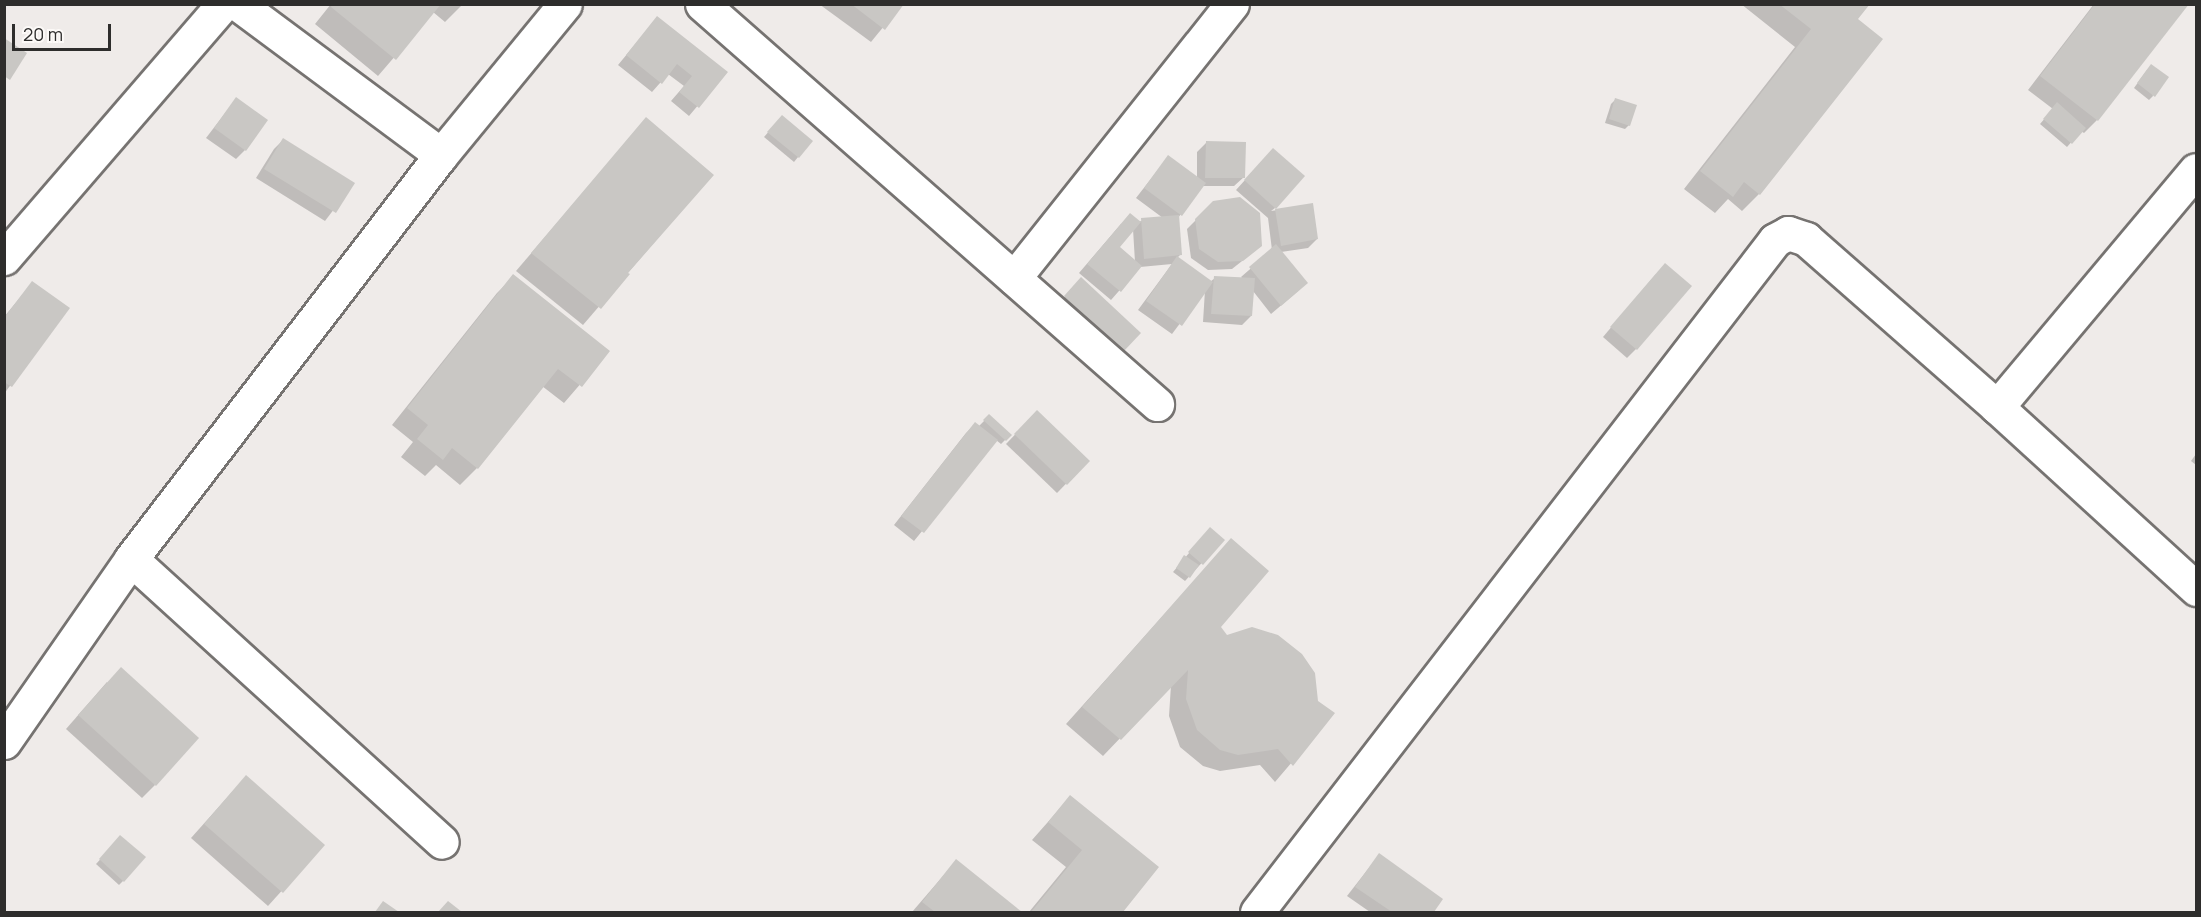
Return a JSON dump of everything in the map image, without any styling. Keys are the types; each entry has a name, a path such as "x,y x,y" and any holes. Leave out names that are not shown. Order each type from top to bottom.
{"street":[{"path":"4,258 223,4"},
{"path":"238,4 441,155"},
{"path":"4,742 131,559 441,155 565,4"},
{"path":"702,4 1157,404"},
{"path":"1014,278 1232,4"},
{"path":"1997,407 2196,170"},
{"path":"1257,912 1775,240 1788,233 1806,239 1997,407 2196,589"},
{"path":"131,559 442,842"}],"building":[{"path":"332,4 441,4 396,60 331,7"},
{"path":"851,4 904,4 885,30"},
{"path":"1779,4 1870,4 1858,19 1883,39 1760,195 1744,182 1733,197 1700,171 1811,29"},
{"path":"2095,4 2189,4 2098,121 2040,76"},
{"path":"657,16 728,72 699,108 679,92 692,76 677,64 662,84 626,55"},
{"path":"4,38 27,53 10,80 4,76"},
{"path":"2151,64 2169,77 2155,97 2137,83"},
{"path":"236,97 268,120 246,151 214,128"},
{"path":"1615,98 1637,105 1630,126 1609,119"},
{"path":"2057,102 2086,128 2072,144 2043,119"},
{"path":"782,115 813,141 799,158 767,132"},
{"path":"646,117 714,175 628,273 630,274 601,309 531,253"},
{"path":"283,138 355,183 336,213 264,169"},
{"path":"1206,141 1246,142 1245,178 1205,178"},
{"path":"1273,148 1305,176 1276,209 1244,180"},
{"path":"1168,155 1206,183 1182,216 1144,188"},
{"path":"1240,197 1260,213 1262,246 1243,261 1218,262 1199,249 1195,219 1213,201"},
{"path":"1313,203 1318,239 1281,246 1275,209"},
{"path":"1130,213 1141,222 1120,247 1142,266 1121,292 1087,264"},
{"path":"1179,215 1182,255 1144,259 1141,218"},
{"path":"1276,244 1308,283 1281,306 1249,267"},
{"path":"1177,256 1213,282 1182,326 1146,301"},
{"path":"1665,263 1692,286 1637,350 1610,327"},
{"path":"513,274 610,351 582,387 558,369 478,469 452,448 443,460 417,439 428,425 407,408"},
{"path":"1214,276 1255,278 1252,316 1211,314"},
{"path":"1081,277 1141,333 1124,351 1064,296"},
{"path":"32,281 70,308 12,387 4,382 4,318"},
{"path":"1037,410 1090,461 1067,485 1014,434"},
{"path":"989,414 1012,435 1006,441 983,420"},
{"path":"975,422 998,440 924,533 901,516"},
{"path":"1210,527 1225,540 1203,565 1188,552"},
{"path":"1231,538 1269,571 1221,627 1227,635 1252,627 1278,635 1302,654 1315,673 1318,701 1335,713 1293,766 1278,749 1238,755 1220,750 1197,730 1186,699 1188,670 1121,740 1082,707"},
{"path":"1184,555 1199,565 1190,578 1176,568"},
{"path":"121,667 199,738 156,786 78,715"},
{"path":"246,775 325,845 283,893 204,824"},
{"path":"1070,795 1159,867 1123,912 1031,912 1082,850 1048,822"},
{"path":"120,835 146,857 124,882 99,859"},
{"path":"1379,853 1443,899 1434,912 1392,912 1355,887"},
{"path":"956,859 1022,912 935,912 922,902"},
{"path":"383,901 399,912 375,912"},
{"path":"448,901 462,912 438,912"}]}
